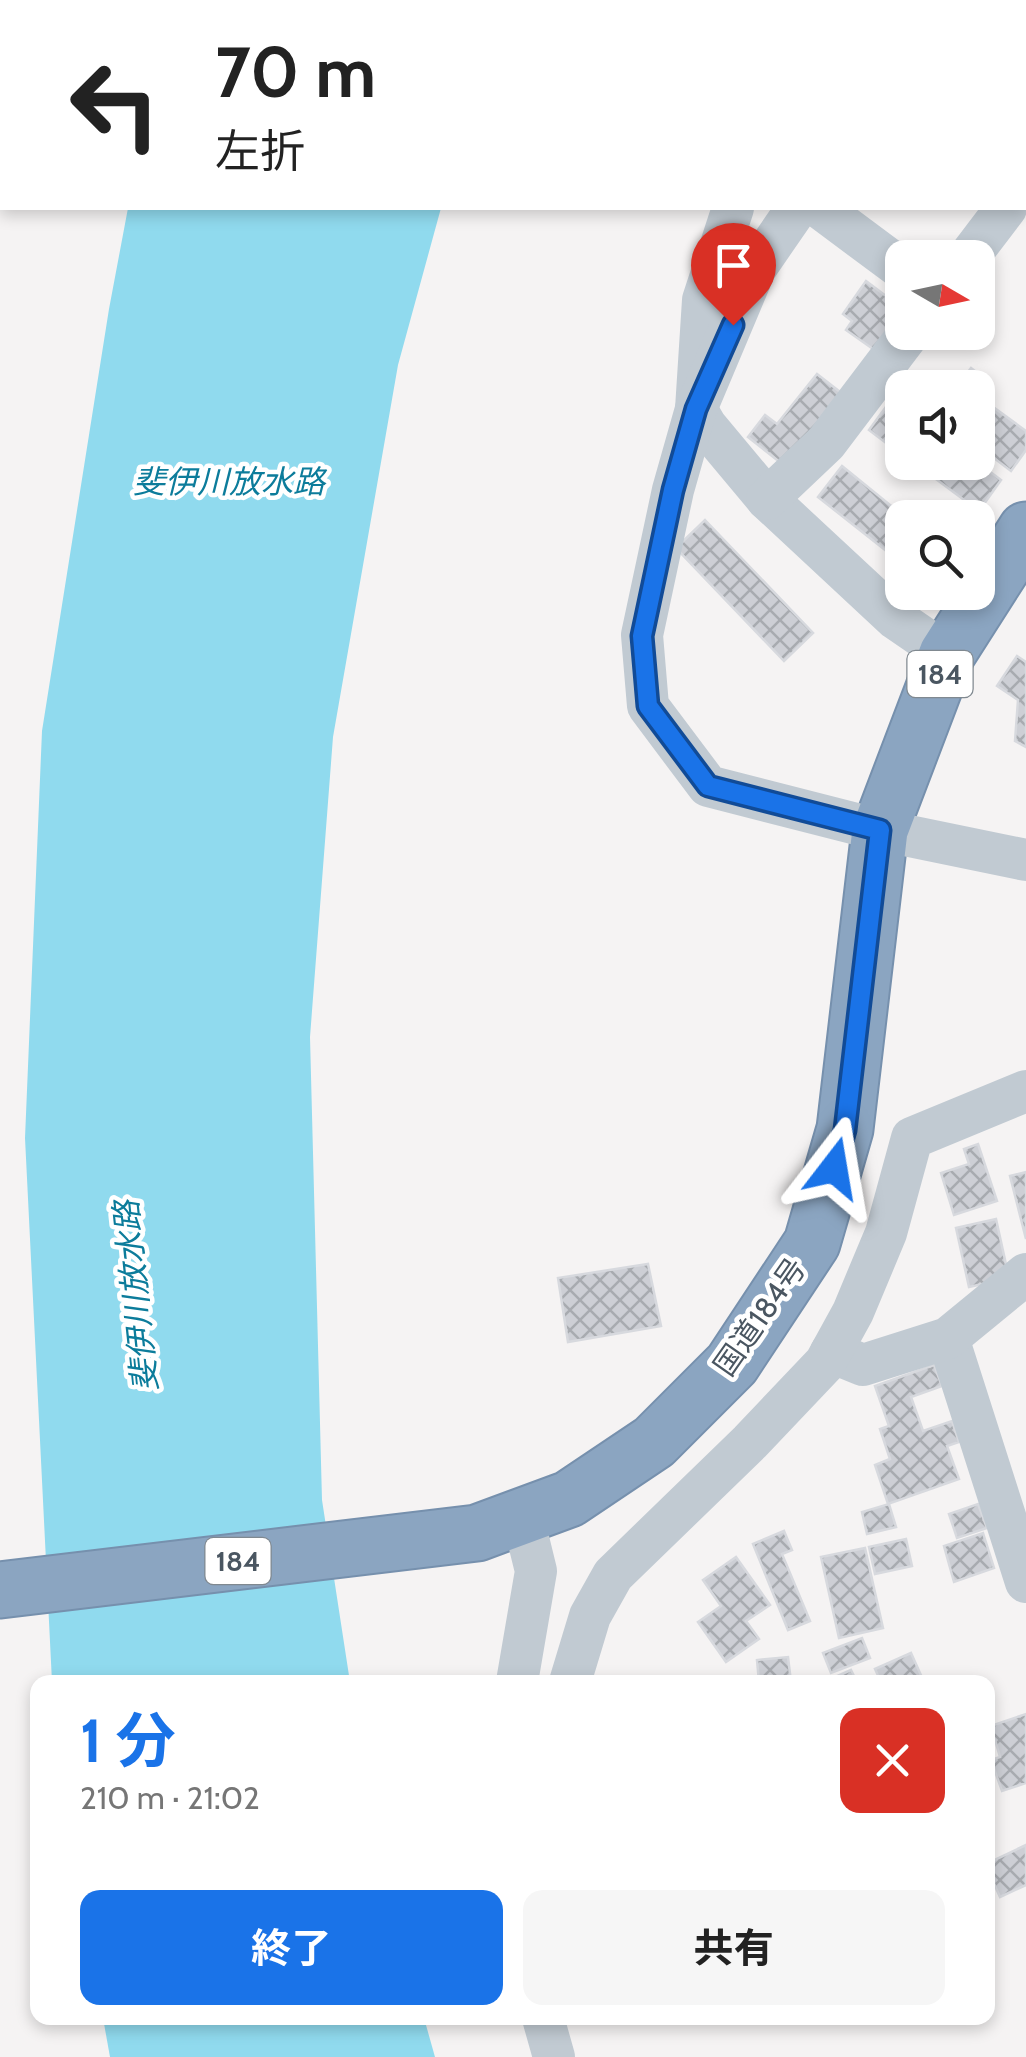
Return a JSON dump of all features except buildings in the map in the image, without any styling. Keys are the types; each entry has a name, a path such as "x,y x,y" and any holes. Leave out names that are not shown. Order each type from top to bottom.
{"highway":[{"name":"国道184号","path":"0,1590 500,1526 569,1499 654,1442 732,1364 812,1243 845,1130 880,830 947,654 1026,530"}],"street":[{"path":"732,210 704,300 696,409 767,499 896,619 947,654"},
{"path":"796,210 755,269 696,409 673,490 642,636 648,706 708,786 880,830 1026,860"},
{"path":"823,210 885,256"},
{"path":"982,240 1004,210"},
{"path":"767,499 826,443 896,350"},
{"path":"572,1675 590,1616 613,1575 750,1442 824,1362 853,1312 886,1233 912,1138 1026,1092"},
{"path":"830,1352 863,1365 948,1338 1026,1274"},
{"path":"948,1338 1026,1582"},
{"path":"500,1526 536,1571 517,1675"},
{"path":"545,2025 554,2057"}],"water":[{"name":"斐伊川放水路","path":"128,210 440,210 398,365 333,737 310,1037 322,1500 349,1675 52,1675 25,1138 42,731"},
{"path":"104,2025 426,2025 435,2057 110,2057"}],"route":[{"path":"733,325 696,409 673,490 642,636 648,706 708,786 880,830 845,1130 834,1168"}]}
